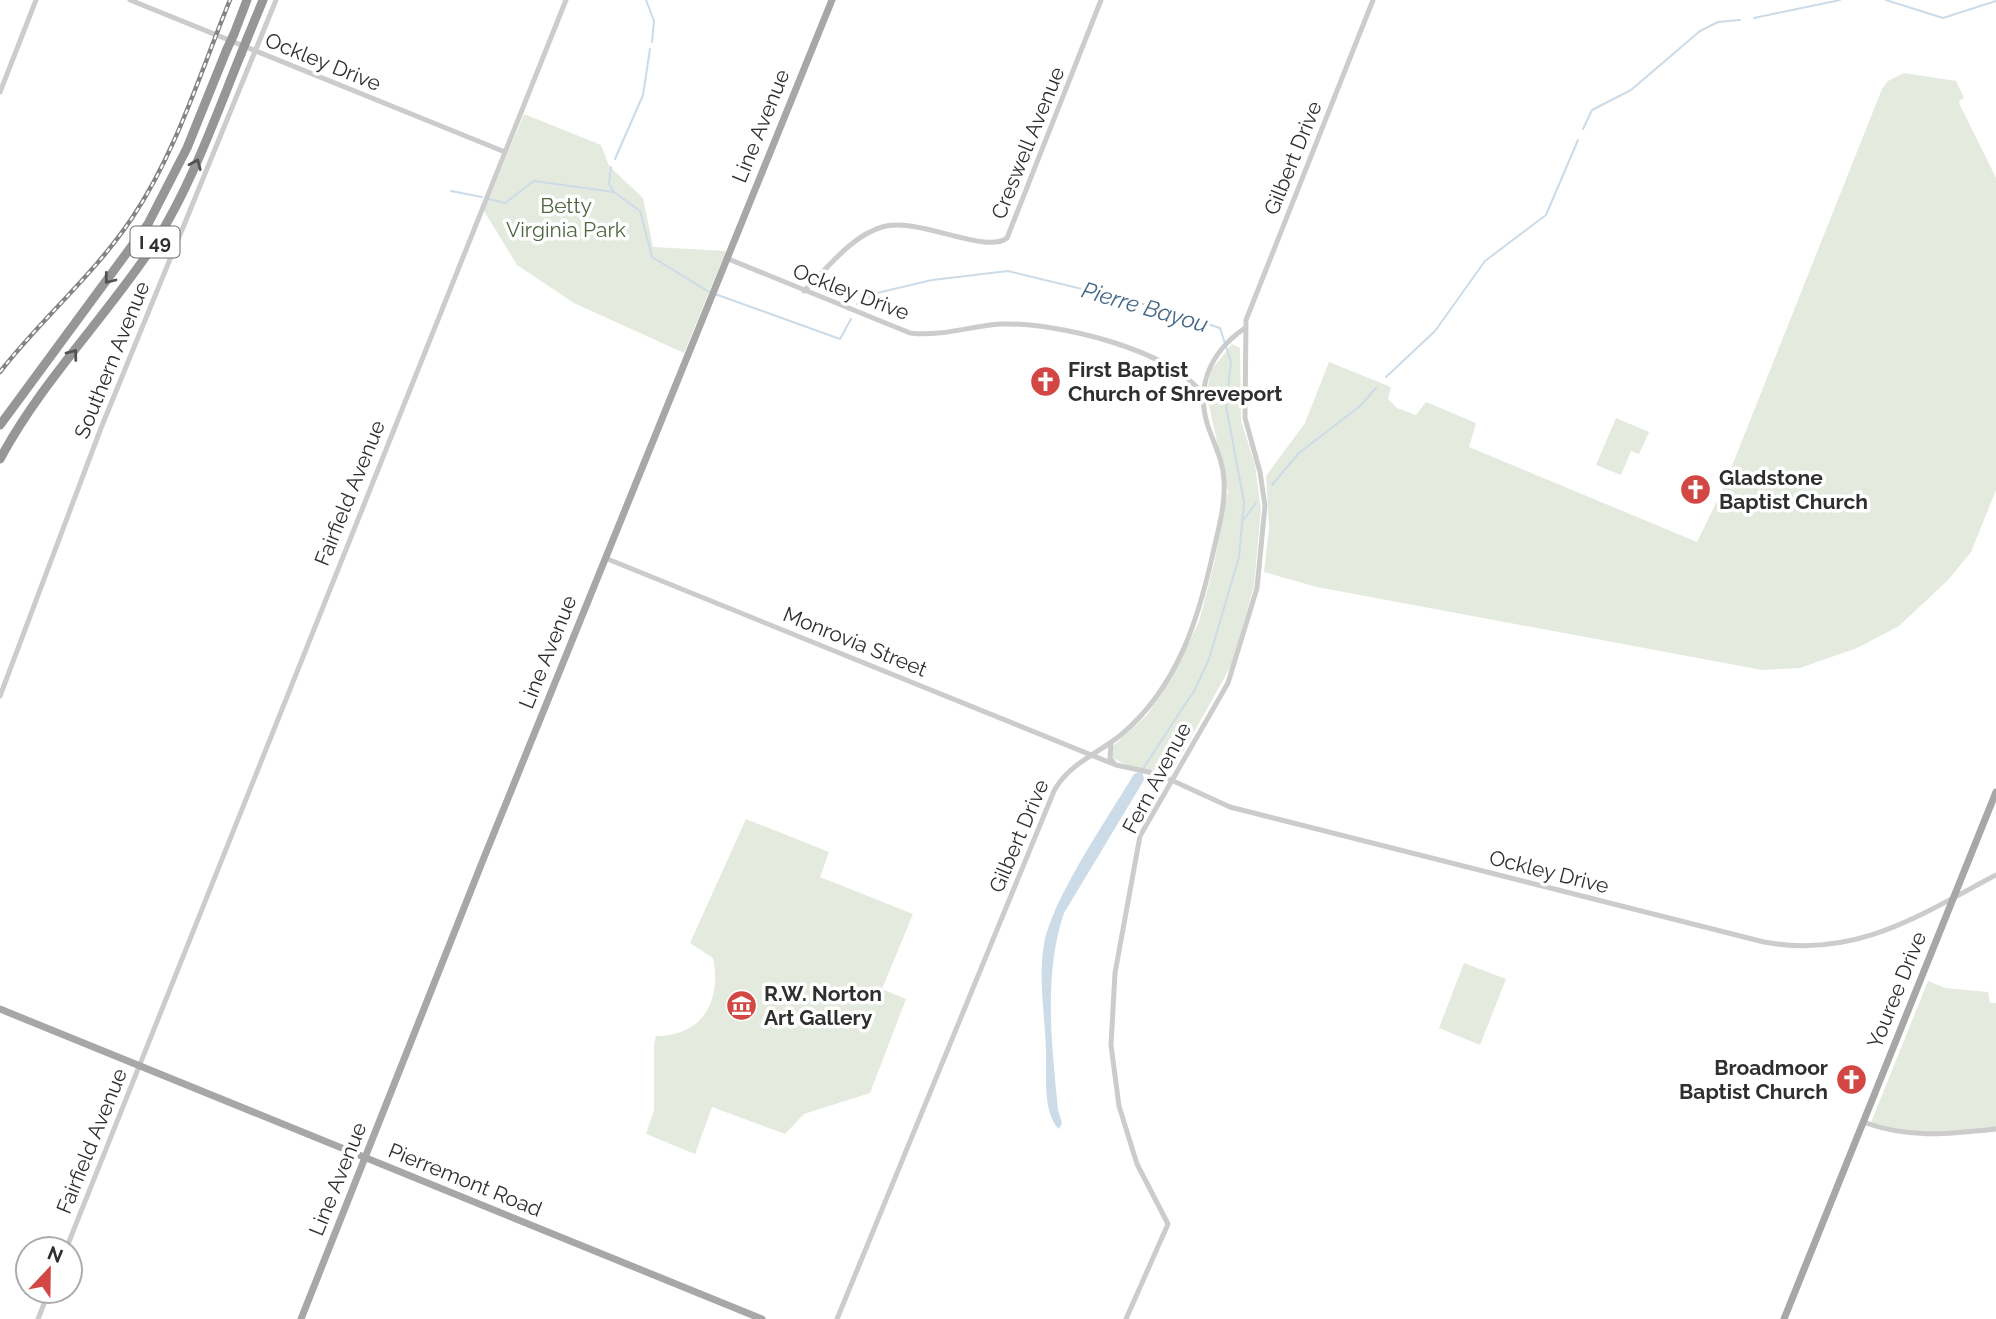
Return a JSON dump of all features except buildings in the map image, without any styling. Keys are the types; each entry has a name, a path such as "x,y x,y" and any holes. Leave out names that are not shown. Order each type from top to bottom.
{"highway":[{"name":"I 49","path":"0,425 152,218 187,148 247,0"},
{"name":"I 49","path":"0,459 41,394 163,229 195,168 263,0"}],"main road":[{"name":"Line Avenue","path":"301,1319 605,558 832,0"},
{"name":"Youree Drive","path":"1784,1319 1996,792"},
{"name":"Pierremont Road","path":"0,1009 762,1319"}],"street":[{"path":"0,92 36,0"},
{"name":"Ockley Drive","path":"130,0 505,152"},
{"name":"Southern Avenue","path":"0,696 101,428 276,0"},
{"name":"Fairfield Avenue","path":"72,1235 566,0"},
{"name":"Creswell Avenue","path":"804,291 858,239 891,224 921,226 994,244 1007,238 1101,0"},
{"name":"Gilbert Drive","path":"1245,328 1373,0"},
{"name":"Ockley Drive","path":"726,258 910,332 936,334 1018,324 1079,331 1120,345 1179,373 1190,380 1203,395"},
{"path":"1203,395 1206,373 1224,347 1245,328"},
{"name":"Fern Avenue","path":"1126,1319 1168,1224 1137,1164 1122,1119 1111,1054 1113,986 1138,841 1233,672 1258,587 1265,506 1260,472 1245,418 1245,328"},
{"name":"Gilbert Drive","path":"837,1319 1054,792 1068,770 1111,743 1132,725 1166,683 1185,649 1203,595 1217,534 1224,479 1207,424 1203,395"},
{"name":"Monrovia Street","path":"605,558 1092,755"},
{"path":"1111,743 1110,758 1119,766"},
{"name":"Ockley Drive","path":"1092,755 1119,766 1155,773 1246,811 1773,944 1811,947 1858,941 1890,930 1996,875"},
{"path":"1863,1122 1896,1133 1923,1136 1996,1129"}],"green space":[{"path":"1904,73 1956,81 1964,98 1959,101 1960,105 1996,178 1996,490 1971,552 1948,580 1899,626 1857,648 1800,668 1762,670 1317,587 1264,572 1269,528 1266,476 1305,423 1329,362 1391,387 1388,399 1397,408 1416,415 1426,402 1476,423 1469,447 1697,542 1722,491 1882,89 1888,81"},
{"name":"Betty Virginia Park","path":"524,114 601,145 609,166 643,198 653,247 726,251 684,353 574,303 517,265 484,211"},
{"path":"1232,344 1240,348 1241,420 1255,465 1261,510 1254,586 1232,664 1174,768 1150,770 1131,766 1111,755 1112,747 1147,715 1171,679 1199,622 1214,564 1228,491 1206,392 1212,369"},
{"path":"1616,418 1649,432 1639,454 1631,451 1621,475 1596,465"},
{"path":"746,819 829,852 820,877 913,914 882,989 906,999 870,1093 804,1114 785,1134 712,1107 695,1154 646,1134 654,1110 654,1045 656,1036 686,1030 697,1023 711,1002 715,974 713,958 690,943"},
{"path":"1464,963 1506,979 1480,1045 1439,1028"},
{"path":"1928,981 1945,988 1988,992 1990,1003 1996,1003 1996,1129 1933,1136 1870,1125"}],"water":[{"path":"1134,774 1143,774 1144,780 1064,913 1057,937 1051,1011 1053,1061 1062,1123 1059,1129 1050,1113 1046,1092 1042,984 1044,944 1049,925 1070,881"}],"waterway":[{"path":"646,0 654,21 652,42"},
{"path":"1754,18 1840,0"},
{"path":"1886,0 1943,18 1996,1"},
{"path":"1583,129 1592,110 1631,90 1700,31 1718,22 1740,20"},
{"path":"615,159 643,95 650,49"},
{"path":"1386,377 1435,331 1485,261 1546,215 1578,140"},
{"path":"611,167 609,184 614,192 640,211 652,257 709,292"},
{"path":"489,199 505,203 534,181 614,192"},
{"path":"451,191 482,197"},
{"name":"Pierre Bayou","path":"857,304 877,293 932,280 1008,271 1152,306 1220,328 1231,362 1226,406 1244,502 1239,557 1209,659 1194,691 1140,773"},
{"name":"Pierre Bayou","path":"715,294 840,339 851,319"},
{"path":"1272,485 1299,453 1360,406 1376,388"},
{"path":"1244,519 1256,503"}],"railway":[{"path":"0,372 101,259 148,193 186,112 230,0"}],"place":[{"name":"First Baptist Church of Shreveport","path":"1045,382"},
{"name":"Gladstone Baptist Church","path":"1696,490"},
{"name":"R.W. Norton Art Gallery","path":"741,1006"},
{"name":"Broadmoor Baptist Church","path":"1851,1080"}]}
